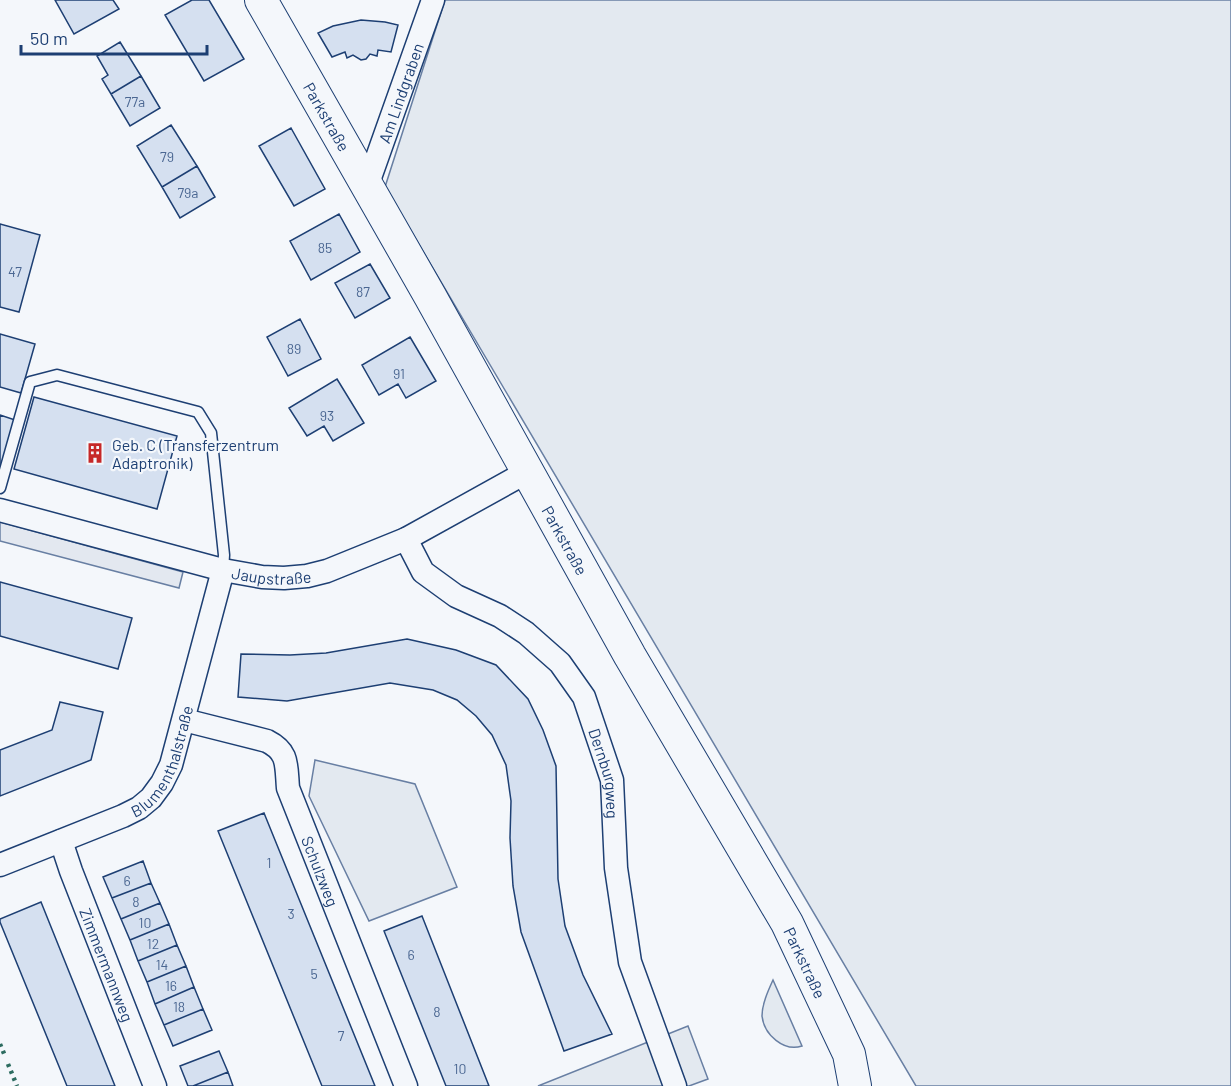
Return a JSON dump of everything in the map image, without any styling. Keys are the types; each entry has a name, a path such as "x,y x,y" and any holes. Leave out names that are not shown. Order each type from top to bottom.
{"street":[{"name":"Parkstraße","path":"261,0 630,656 787,923 849,1054 855,1086"},
{"name":"Am Lindgraben","path":"367,186 433,0"},
{"name":"Jaupstraße","path":"0,510 223,570 262,577 307,576 345,565 406,539 526,472"},
{"name":"Dernburgweg","path":"406,539 423,572 456,596 500,616 526,633 560,663 584,698 612,780 616,868 630,962 675,1086"},
{"name":"Blumenthalstraße","path":"0,865 123,816 139,808 151,798 171,765 223,570"},
{"name":"Schulzweg","path":"184,720 267,741 277,746 285,755 288,788 406,1086"},
{"name":"Zimmermannweg","path":"61,841 155,1086"}],"lane":[{"path":"0,488 30,381 57,375 198,412 211,433 224,555 223,570"}],"shaded area":[{"path":"445,0 1231,0 1231,1086 916,1086 385,187"},
{"path":"0,522 183,572 179,588 0,541"},
{"path":"315,760 415,784 457,887 369,921 309,796"},
{"path":"773,980 802,1046 788,1047 776,1040 767,1030 762,1016 763,1007"},
{"path":"688,1026 708,1079 689,1086 538,1086"}],"building":[{"path":"55,0 113,0 119,9 74,34"},
{"path":"192,0 209,0 244,59 204,81 165,15"},
{"path":"361,20 398,25 391,52 378,50 377,56 370,54 366,59 361,60 353,55 347,58 345,52 332,57 318,33 333,26"},
{"path":"120,42 141,76 111,94 102,79 108,75 97,56"},
{"path":"141,76 160,108 130,126 111,94"},
{"path":"171,125 197,166 162,187 137,146"},
{"path":"291,128 325,189 294,206 259,146"},
{"path":"197,166 215,197 180,218 162,187"},
{"path":"339,214 360,252 311,280 290,241"},
{"path":"0,224 40,235 19,312 0,307"},
{"path":"0,224 40,235 19,312 0,307"},
{"path":"370,264 390,298 355,318 335,283"},
{"path":"300,319 321,359 288,376 267,337"},
{"path":"0,334 35,344 21,393 0,387"},
{"path":"410,337 436,381 406,398 398,384 379,395 362,365"},
{"path":"337,379 364,423 333,441 324,426 307,436 289,408"},
{"name":"Geb. C (Transferzentrum Adaptronik)","path":"34,397 177,436 157,509 14,469"},
{"path":"0,415 18,421 4,469 0,468"},
{"path":"0,582 132,618 118,669 0,636"},
{"path":"407,639 456,650 496,665 528,699 543,730 556,766 558,879 565,926 583,975 612,1034 564,1051 521,932 513,886 510,838 511,801 506,765 492,735 476,716 457,700 433,690 390,683 287,701 238,697 241,654 326,653"},
{"path":"60,702 103,712 91,760 0,796 0,750 52,730"},
{"path":"264,813 375,1086 322,1086 218,831"},
{"path":"143,861 151,883 112,898 103,877"},
{"path":"151,883 160,903 121,919 112,898"},
{"path":"41,902 115,1086 67,1086 0,922 0,919"},
{"path":"160,903 169,924 130,940 121,919"},
{"path":"422,916 489,1086 446,1086 384,931"},
{"path":"169,924 177,945 138,961 130,940"},
{"path":"177,945 186,966 147,982 138,961"},
{"path":"186,966 194,987 155,1004 147,982"},
{"path":"194,987 203,1009 164,1025 155,1004"},
{"path":"203,1009 212,1030 173,1046 164,1025"},
{"path":"219,1051 228,1072 188,1086 180,1066"},
{"path":"228,1072 233,1086 193,1086"}],"hedge":[{"path":"0,1044 5,1056"},
{"path":"8,1064 17,1086"}],"place":[{"name":"Geb. C (Transferzentrum Adaptronik)","path":"95,453"}]}
